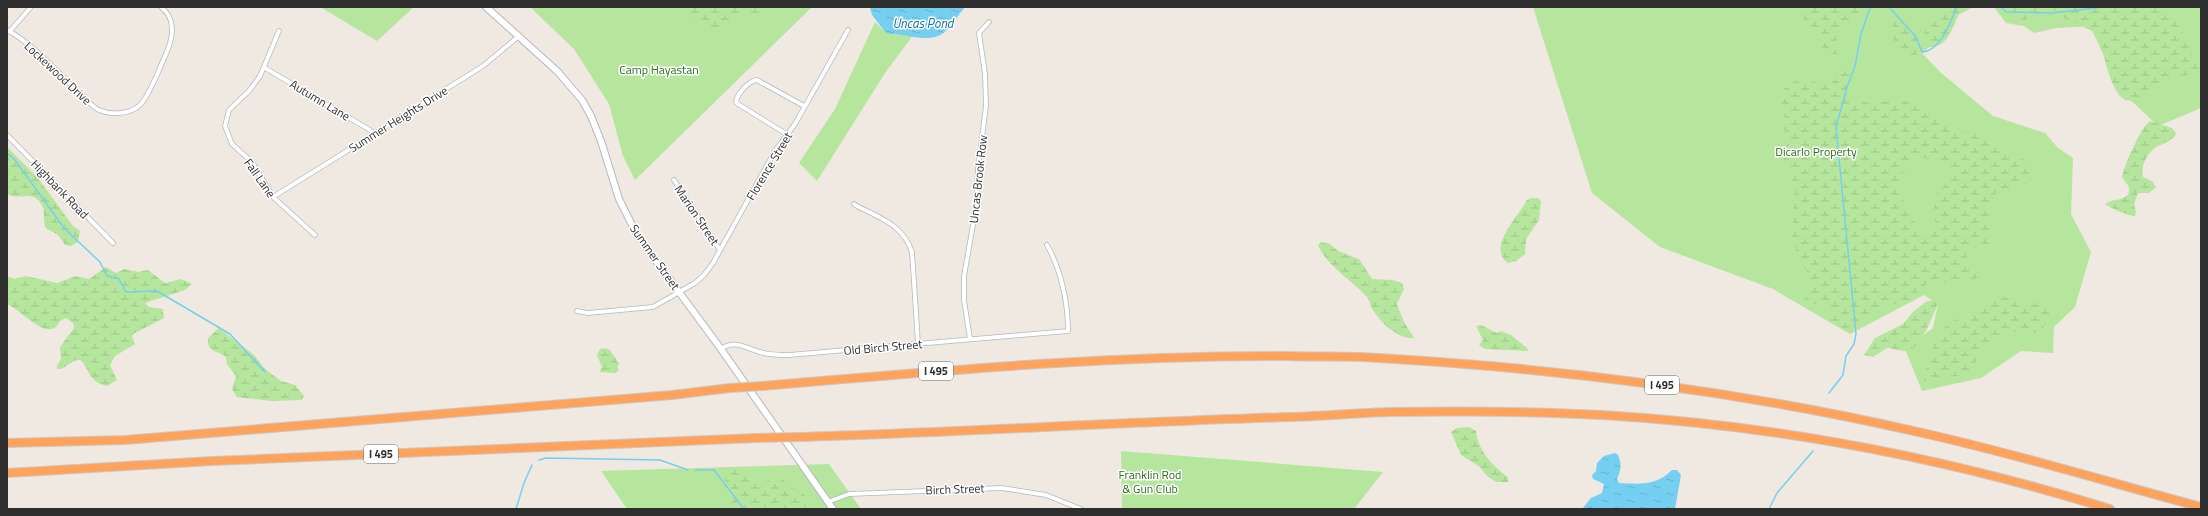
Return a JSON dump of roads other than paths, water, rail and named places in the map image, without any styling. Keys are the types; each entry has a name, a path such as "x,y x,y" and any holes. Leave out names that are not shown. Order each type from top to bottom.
{"highway":[{"name":"I 495","path":"7,444 125,440 672,395 730,388 1110,359 1228,356 1360,357 1483,365 1695,389 1804,408 1952,439 2201,507"},
{"name":"I 495","path":"7,473 212,461 756,438 1388,412 1477,412 1607,415 1714,425 1798,436 1883,451 1974,471 2110,509"}],"main road":[{"name":"Summer Street","path":"486,7 557,71 582,100 595,126 613,183 626,215 643,244 721,349 833,509"}],"street":[{"name":"Lockewood Drive","path":"31,7 8,31 42,57 91,104 108,113 120,114 139,106 155,79 172,41 174,32 167,12 161,7"},
{"name":"Uncas Brook Row","path":"970,339 964,300 964,276 976,208 978,168 986,106 985,74 979,34 989,22"},
{"name":"Florence Street","path":"577,311 588,313 610,310 643,309 666,301 680,293 704,275 720,250 776,151 788,135 848,30"},
{"name":"Fall Lane","path":"279,31 265,68 254,85 229,110 225,126 232,144 252,162 273,197 315,235"},
{"name":"Summer Heights Drive","path":"273,197 483,66 519,36"},
{"name":"Autumn Lane","path":"265,68 375,133"},
{"path":"788,135 736,102 737,97 750,83 757,80 804,106"},
{"name":"Highbank Road","path":"7,135 112,243"},
{"name":"Marion Street","path":"674,180 720,250"},
{"path":"854,204 894,226 903,234 908,242 912,252 918,343"},
{"name":"Old Birch Street","path":"721,349 728,344 734,343 760,352 789,355 1068,331 1067,310 1057,264 1047,245"},
{"name":"Birch Street","path":"828,502 849,494 992,488 1035,493 1081,509"}],"water":[{"name":"Uncas Pond","path":"870,7 965,7 948,29 942,34 929,38 920,38 886,33 872,15"},
{"path":"1615,453 1618,455 1620,464 1617,479 1619,483 1648,483 1660,479 1672,470 1677,470 1681,475 1675,509 1582,509 1591,498 1602,493 1604,484 1593,479 1592,475 1596,471 1597,463 1604,456"}],"waterway":[{"path":"1829,393 1843,375 1846,356 1854,344 1856,334 1836,127 1847,87 1855,66 1861,34 1870,8 1872,7"},
{"path":"1889,7 1916,37 1922,52 1928,51 1934,47 1944,35 1957,7"},
{"path":"2001,7 2006,12 2052,13 2104,7"},
{"path":"7,153 15,160 64,228 100,262 107,276 119,279 126,292 157,291 230,334 265,372"},
{"path":"1769,509 1777,493 1813,451"},
{"path":"539,460 546,458 660,460 688,470"},
{"path":"516,509 524,483 532,465"},
{"path":"695,470 714,470 744,509"}],"park label":[{"name":"Camp Hayastan","path":"659,69"},
{"name":"Dicarlo Property","path":"1816,151"},
{"name":"Franklin Rod & Gun Club","path":"1150,481"}]}
